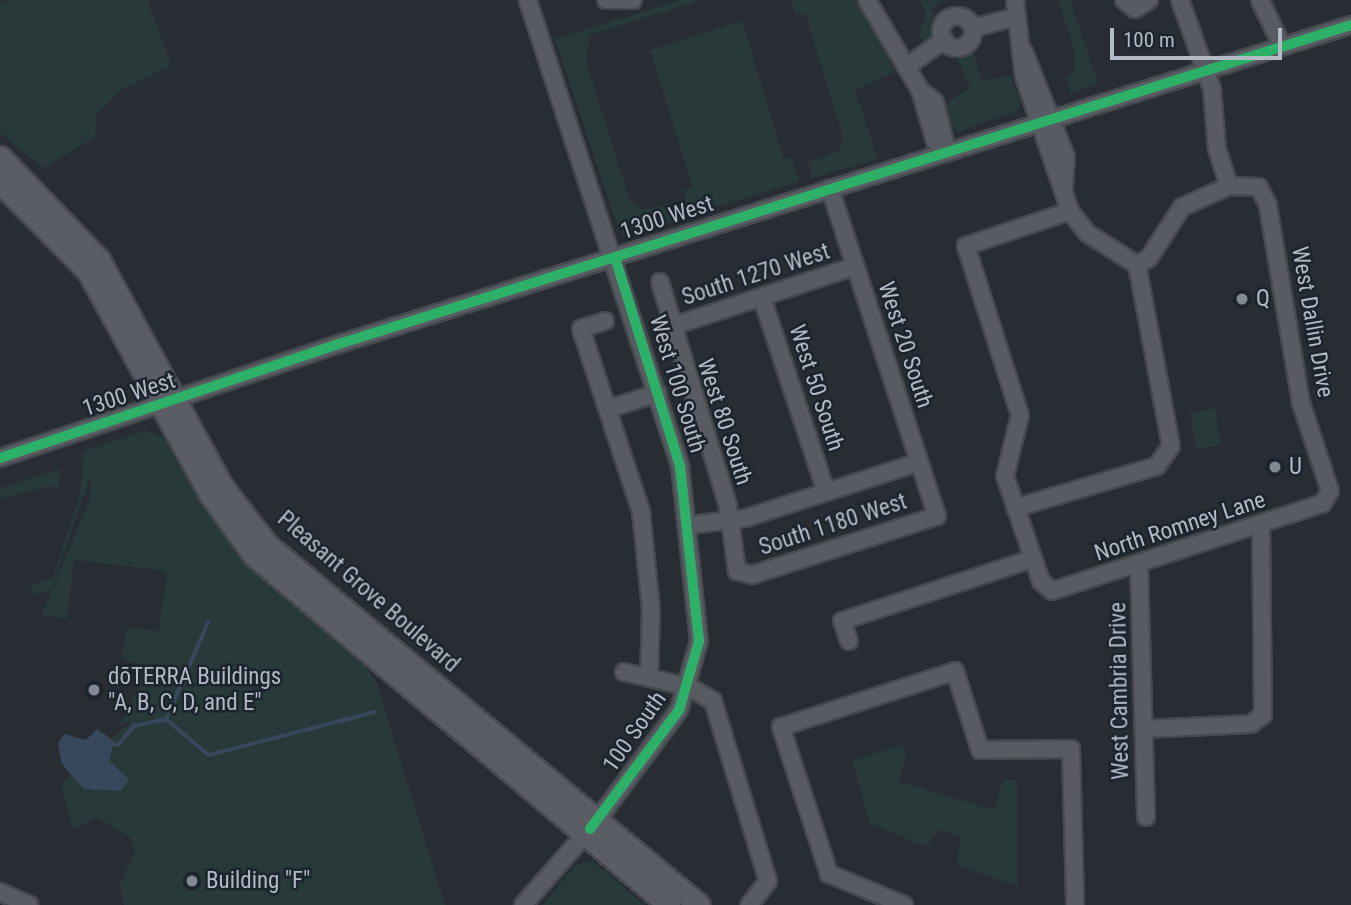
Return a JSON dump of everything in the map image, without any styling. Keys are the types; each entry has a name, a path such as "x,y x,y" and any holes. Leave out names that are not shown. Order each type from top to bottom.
{"main road":[{"name":"Pleasant Grove Boulevard","path":"0,157 100,260 172,404 210,494 254,555 590,829 699,905"},
{"name":"Pleasant Grove Boulevard","path":"0,181 88,271 172,404"},
{"name":"Pleasant Grove Boulevard","path":"590,829 669,905"}],"street":[{"name":"West 100 South","path":"528,0 658,393 680,466 690,525"},
{"path":"607,1 633,0"},
{"path":"867,0 920,90 935,142 947,152"},
{"path":"1015,0 1012,18 1044,119 1066,158 1064,187 1070,211 1087,233 1137,265 1170,437 1168,455 1157,466 1015,508"},
{"path":"1124,0 1135,9 1149,0"},
{"path":"1137,265 1149,258 1182,207 1228,186 1206,69 1180,0"},
{"path":"1186,0 1192,31"},
{"path":"1260,0 1282,47"},
{"path":"944,40 942,27 953,16 966,18 973,28"},
{"path":"944,40 964,46 973,28 1012,18"},
{"name":"1300 West","path":"0,458 1044,119 1351,25"},
{"path":"905,67 944,40"},
{"name":"West Dallin Drive","path":"1228,186 1259,187 1268,205 1301,403 1330,491 1322,504"},
{"name":"West 20 South","path":"830,188 937,516"},
{"path":"849,641 842,621 1032,559 1006,475 1020,415 966,246 1070,211"},
{"name":"South 1270 West","path":"670,327 855,267"},
{"name":"West 80 South","path":"660,282 670,327 729,522 732,565 742,574"},
{"name":"West 50 South","path":"762,298 826,492"},
{"path":"605,321 582,328 641,512 651,608 649,678"},
{"path":"608,409 658,393"},
{"path":"690,525 729,522 919,462"},
{"name":"North Romney Lane","path":"1032,559 1052,591 1322,504"},
{"name":"South 1180 West","path":"742,574 937,516"},
{"path":"1144,729 1251,724 1263,715 1261,524"},
{"name":"100 South","path":"523,905 590,829 690,687 699,641 690,525"},
{"name":"West Cambria Drive","path":"1139,565 1146,817"},
{"path":"904,905 829,874 781,727 955,671 980,750 1071,749 1075,905"},
{"path":"624,672 690,687 713,701 766,870 766,887 749,905"},
{"path":"0,892 29,905"}],"shaded area":[{"path":"9,0 148,0 171,65 123,89 96,114 95,137 43,168 0,133 0,3"},
{"path":"681,0 702,0 589,35 587,64 630,201 643,210 671,203 677,219 626,235 619,231 555,39"},
{"path":"791,0 857,0 896,72 855,90 878,159 812,178 808,162 838,151 843,137 805,13 796,15"},
{"path":"919,0 943,0 931,10 940,21 926,46 919,34 926,13"},
{"path":"1058,0 1070,0 1098,84 1071,93 1065,77 1074,74 1074,48"},
{"path":"742,21 784,159 792,157 799,181 691,215 683,191 693,188 650,50"},
{"path":"972,49 982,80 1011,76 1021,103 1015,112 959,131 950,125 943,105 970,88 955,54"},
{"path":"1215,408 1221,445 1196,449 1190,413"},
{"path":"145,431 165,438 201,504 251,568 365,666 377,684 445,905 124,905 120,884 135,852 130,837 96,817 73,830 61,784 132,721 120,724 148,670 121,657 127,627 159,631 167,571 74,560 67,619 41,615 91,497 91,474 51,590 33,595 30,585 53,578 80,495 84,451"},
{"path":"60,469 59,493 52,485 0,499 0,488"},
{"path":"900,745 907,752 899,782 994,810 1003,780 1017,780 1017,886 957,865 960,837 939,829 926,847 870,823 852,761"},
{"path":"593,861 645,905 543,905 575,865"}],"water":[{"path":"97,729 114,741 109,761 129,779 121,791 84,789 62,764 58,744 64,734 86,740"}],"waterway":[{"path":"109,744 118,745 134,726 166,719 208,623"},
{"path":"166,719 209,755 375,712"}],"cycle path":[{"path":"0,458 339,344 1351,25"},
{"path":"590,829 679,710 699,641 680,466 615,257"}],"place":[{"name":"Q","path":"1242,299"},
{"name":"U","path":"1275,467"},
{"name":"dōTERRA Buildings \"A, B, C, D, and E\"","path":"94,690"},
{"name":"Building \"F\"","path":"192,881"}]}
